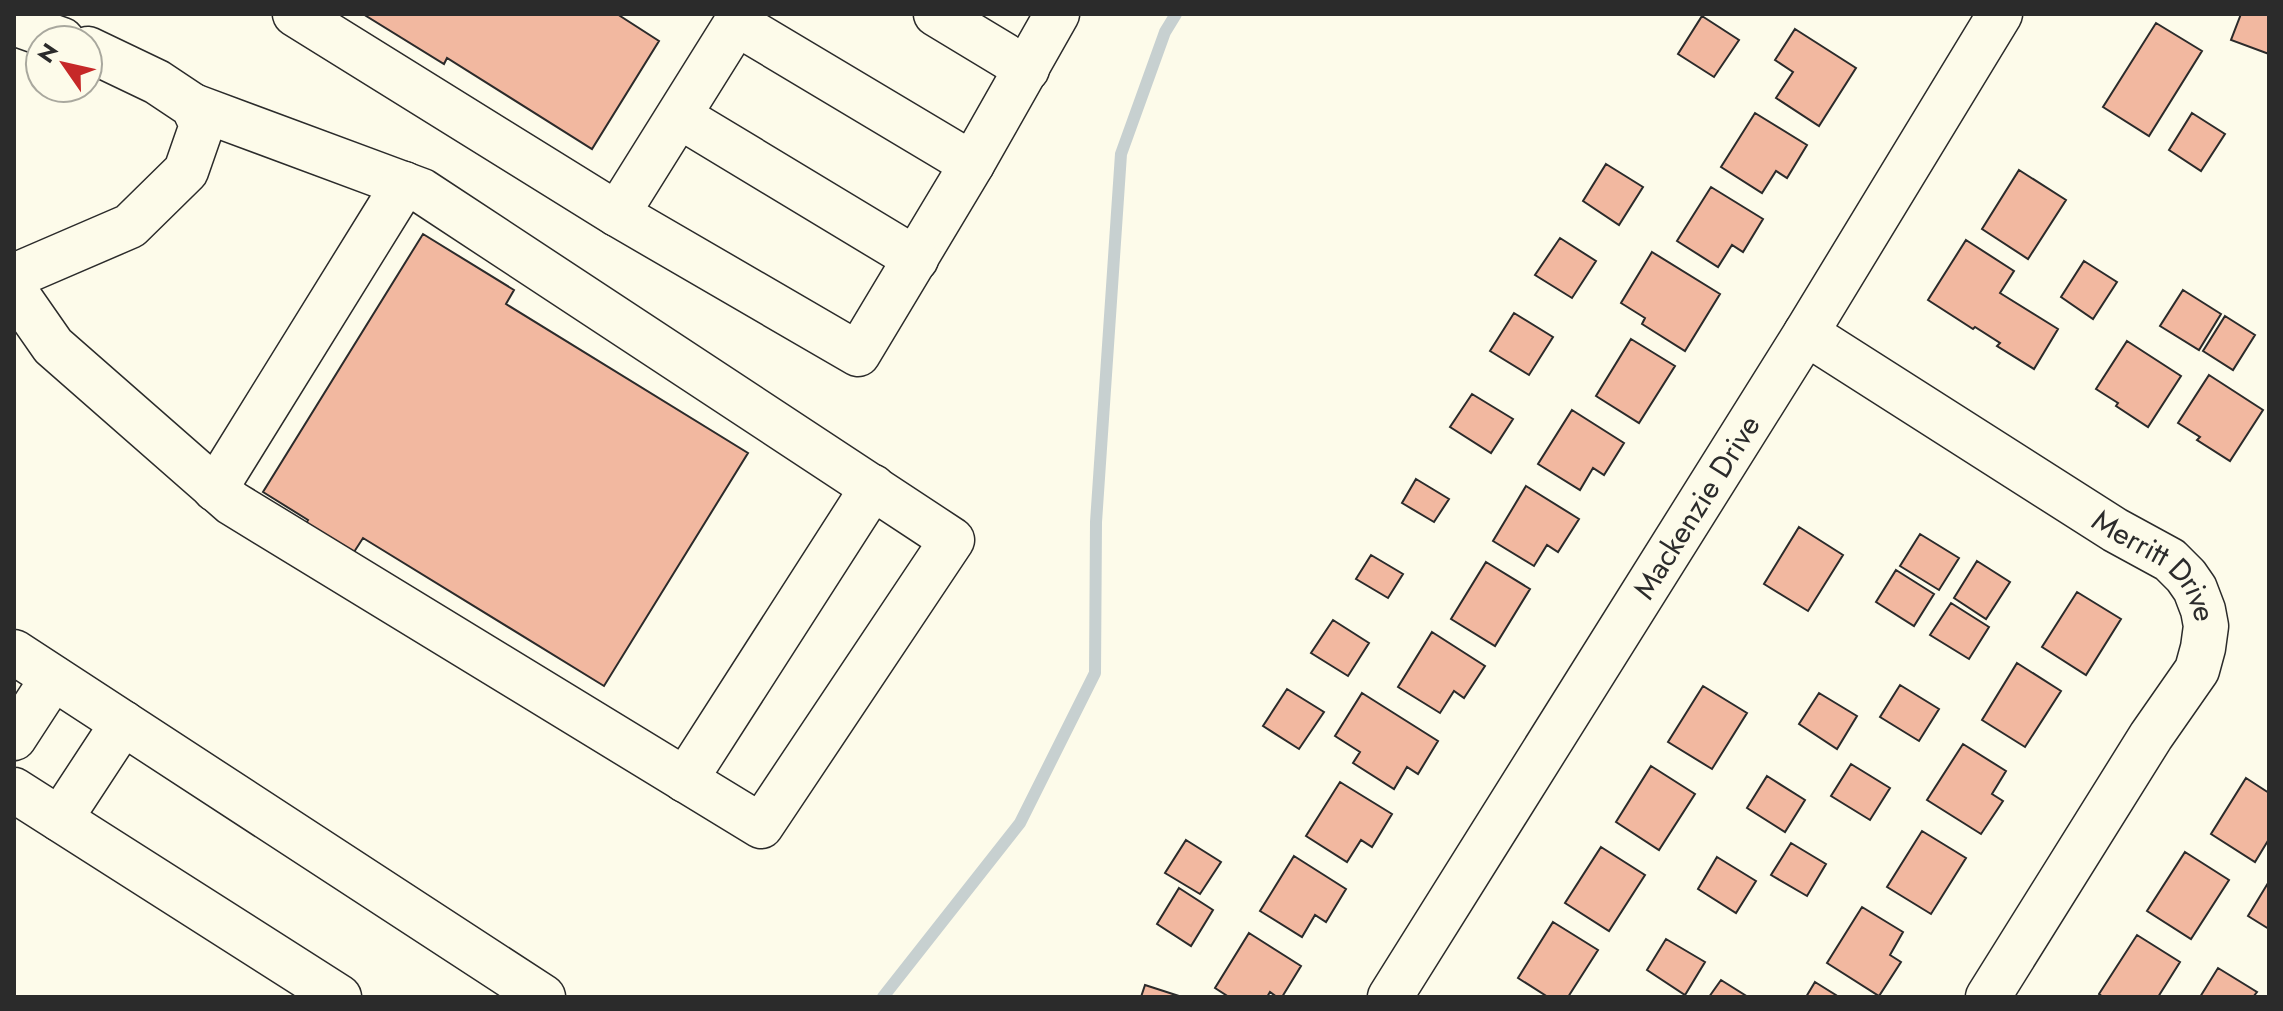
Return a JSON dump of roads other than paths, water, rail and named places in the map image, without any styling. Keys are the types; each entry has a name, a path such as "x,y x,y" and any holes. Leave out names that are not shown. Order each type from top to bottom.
{"street":[{"path":"295,14 617,214 858,354 972,164 1057,14"},
{"path":"936,14 1027,69"},
{"name":"Mackenzie Drive","path":"1392,996 1806,333 2000,14"},
{"path":"617,214 739,19 972,164"},
{"path":"14,290 53,346 232,503 761,826 952,540 422,191 193,106 157,82 104,57"},
{"path":"14,276 130,226 186,171 202,125 193,106"},
{"path":"679,116 916,259"},
{"path":"215,489 404,184"},
{"name":"Merritt Drive","path":"1806,333 2115,530 2170,560 2195,589 2203,610 2206,626 2197,670 2151,736 1988,997"},
{"path":"685,780 873,487"},
{"path":"14,652 543,997"},
{"path":"14,738 53,678"},
{"path":"60,819 123,723"},
{"path":"14,790 339,997"}],"waterway":[{"path":"883,997 1020,823 1095,673 1096,522 1121,154 1165,32 1176,14"}]}
